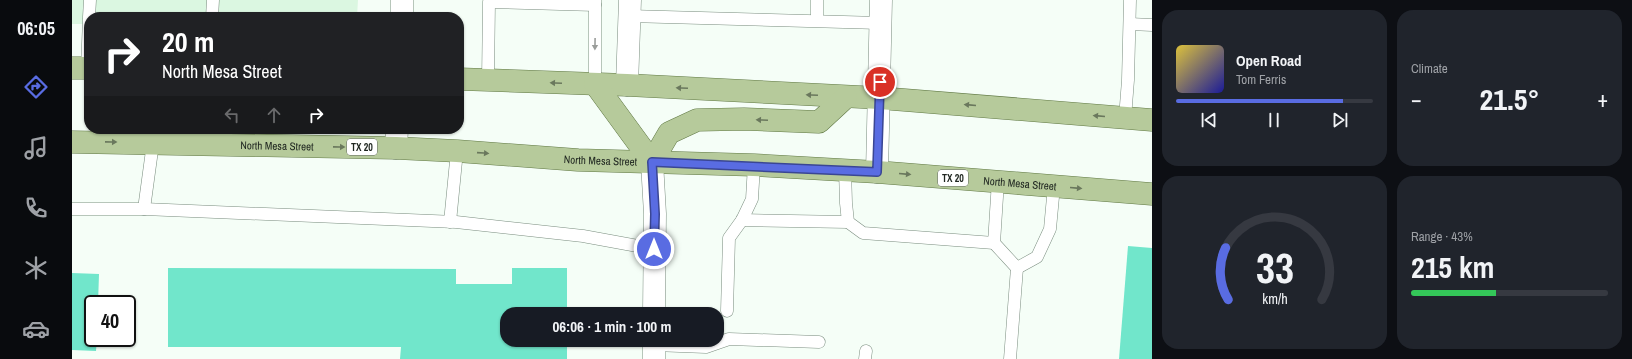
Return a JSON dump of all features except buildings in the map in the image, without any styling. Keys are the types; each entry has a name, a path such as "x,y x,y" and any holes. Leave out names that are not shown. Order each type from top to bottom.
{"main road":[{"path":"464,79 628,85 880,98 1152,120"},
{"path":"595,84 652,162 669,133 697,120 744,119 819,122 846,97"},
{"name":"North Mesa Street","path":"72,142 153,143 396,139 458,151 578,160 754,165 846,170 1152,194"}],"street":[{"path":"402,0 402,12"},
{"path":"877,172 880,98 881,0"},
{"path":"628,85 629,8"},
{"path":"652,162 655,214 654,307"}],"lane":[{"path":"89,12 90,0"},
{"path":"212,12 213,0"},
{"path":"817,0 817,20"},
{"path":"1125,118 1130,0"},
{"path":"488,80 489,2 595,2 595,84"},
{"path":"629,8 880,23"},
{"path":"1130,24 1152,25"},
{"path":"144,209 153,143"},
{"path":"450,222 458,151"},
{"path":"727,310 729,238 742,220 752,198 754,165"},
{"path":"846,170 846,203 848,222"},
{"path":"994,243 998,182"},
{"path":"1017,268 1037,257 1050,229 1054,186"},
{"path":"72,209 144,209 450,222 583,236 654,249"},
{"path":"742,220 848,222 863,233 994,243 1017,268 1010,359"},
{"path":"654,348 706,353 729,339 819,342"}],"shaded area":[{"path":"72,0 358,0 357,12 84,12 84,24 72,24"}],"route":[{"path":"654,249 655,214 652,162 754,165 877,172 880,82"}]}
